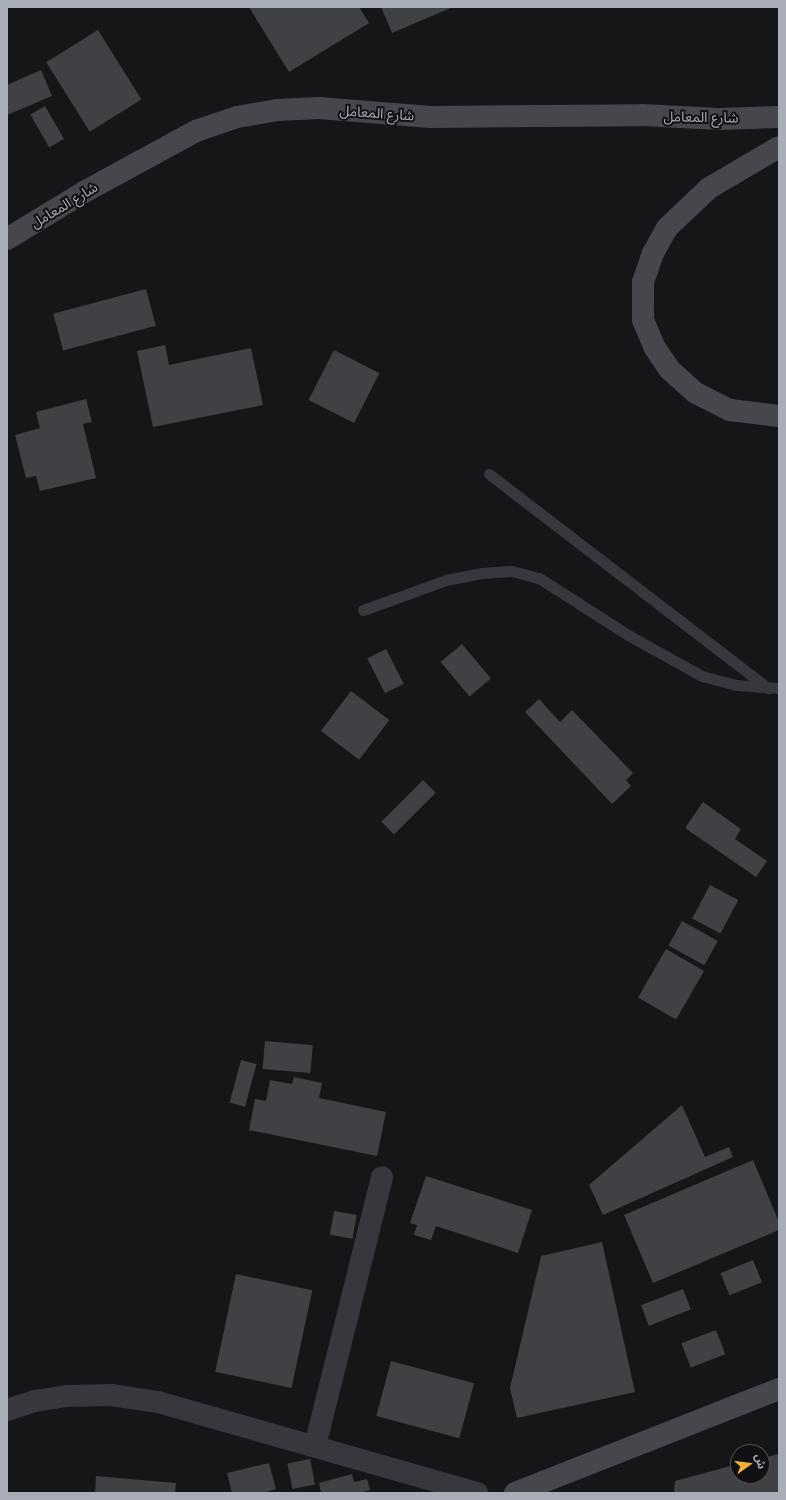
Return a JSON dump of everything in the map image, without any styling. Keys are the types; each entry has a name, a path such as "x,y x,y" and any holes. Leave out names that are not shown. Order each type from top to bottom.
{"street":[{"name":"شارع المعامل","path":"7,239 84,192 196,131 237,117 278,110 319,108 432,117 642,115 719,119 779,117"},
{"path":"779,147 709,188 667,228 653,253 643,282 643,320 655,348 669,369 696,393 730,410 779,416"},
{"path":"315,1446 382,1176"},
{"path":"515,1493 779,1389"},
{"path":"7,1410 35,1401 67,1396 110,1394 158,1402 477,1493"}],"lane":[{"path":"489,474 774,688"},
{"path":"363,610 446,580 482,573 512,571 539,578 628,635 702,676 736,685 774,688"}],"building":[{"path":"249,7 359,7 369,23 289,72"},
{"path":"381,7 453,7 392,33"},
{"path":"98,30 141,100 90,132 46,62"},
{"path":"41,70 52,96 7,115 7,85"},
{"path":"45,106 64,139 49,147 30,114"},
{"path":"146,289 156,326 63,351 53,314"},
{"path":"165,345 169,365 251,348 263,405 153,427 137,351"},
{"path":"334,350 379,373 354,423 309,400"},
{"path":"86,399 92,422 83,424 96,478 40,491 36,476 26,478 15,435 40,428 36,412"},
{"path":"462,644 491,678 469,696 441,662"},
{"path":"386,649 404,684 385,693 367,659"},
{"path":"351,691 389,720 359,760 321,731"},
{"path":"539,699 560,722 572,710 633,773 626,780 631,786 612,804 525,712"},
{"path":"423,780 436,793 394,834 381,822"},
{"path":"703,802 741,829 735,839 767,861 756,877 685,828"},
{"path":"710,885 738,900 720,934 692,919"},
{"path":"682,921 718,941 704,965 668,945"},
{"path":"666,949 704,971 676,1019 638,997"},
{"path":"265,1041 313,1045 310,1073 263,1069"},
{"path":"241,1060 256,1064 245,1107 230,1103"},
{"path":"294,1077 322,1083 319,1098 386,1112 377,1156 249,1130 255,1099 266,1101 270,1080 292,1084"},
{"path":"682,1105 705,1157 729,1147 733,1157 603,1215 589,1185"},
{"path":"753,1160 779,1222 779,1230 653,1283 624,1215"},
{"path":"426,1176 532,1210 518,1253 436,1226 431,1240 414,1235 417,1225 410,1223"},
{"path":"334,1211 357,1215 352,1239 330,1235"},
{"path":"602,1242 635,1392 517,1418 510,1388 541,1256"},
{"path":"753,1260 762,1282 730,1295 721,1273"},
{"path":"236,1274 312,1290 292,1388 215,1372"},
{"path":"683,1289 691,1310 649,1326 641,1305"},
{"path":"716,1330 725,1354 691,1368 681,1343"},
{"path":"391,1361 474,1383 459,1438 376,1416"},
{"path":"779,1454 779,1493 674,1493 675,1481 730,1466 730,1484 770,1484 770,1456"},
{"path":"310,1459 315,1485 292,1489 287,1463"},
{"path":"269,1463 276,1489 263,1493 232,1493 227,1473"},
{"path":"352,1474 354,1482 367,1479 370,1490 360,1493 321,1493 319,1483"},
{"path":"96,1476 176,1483 175,1493 95,1493"}]}
